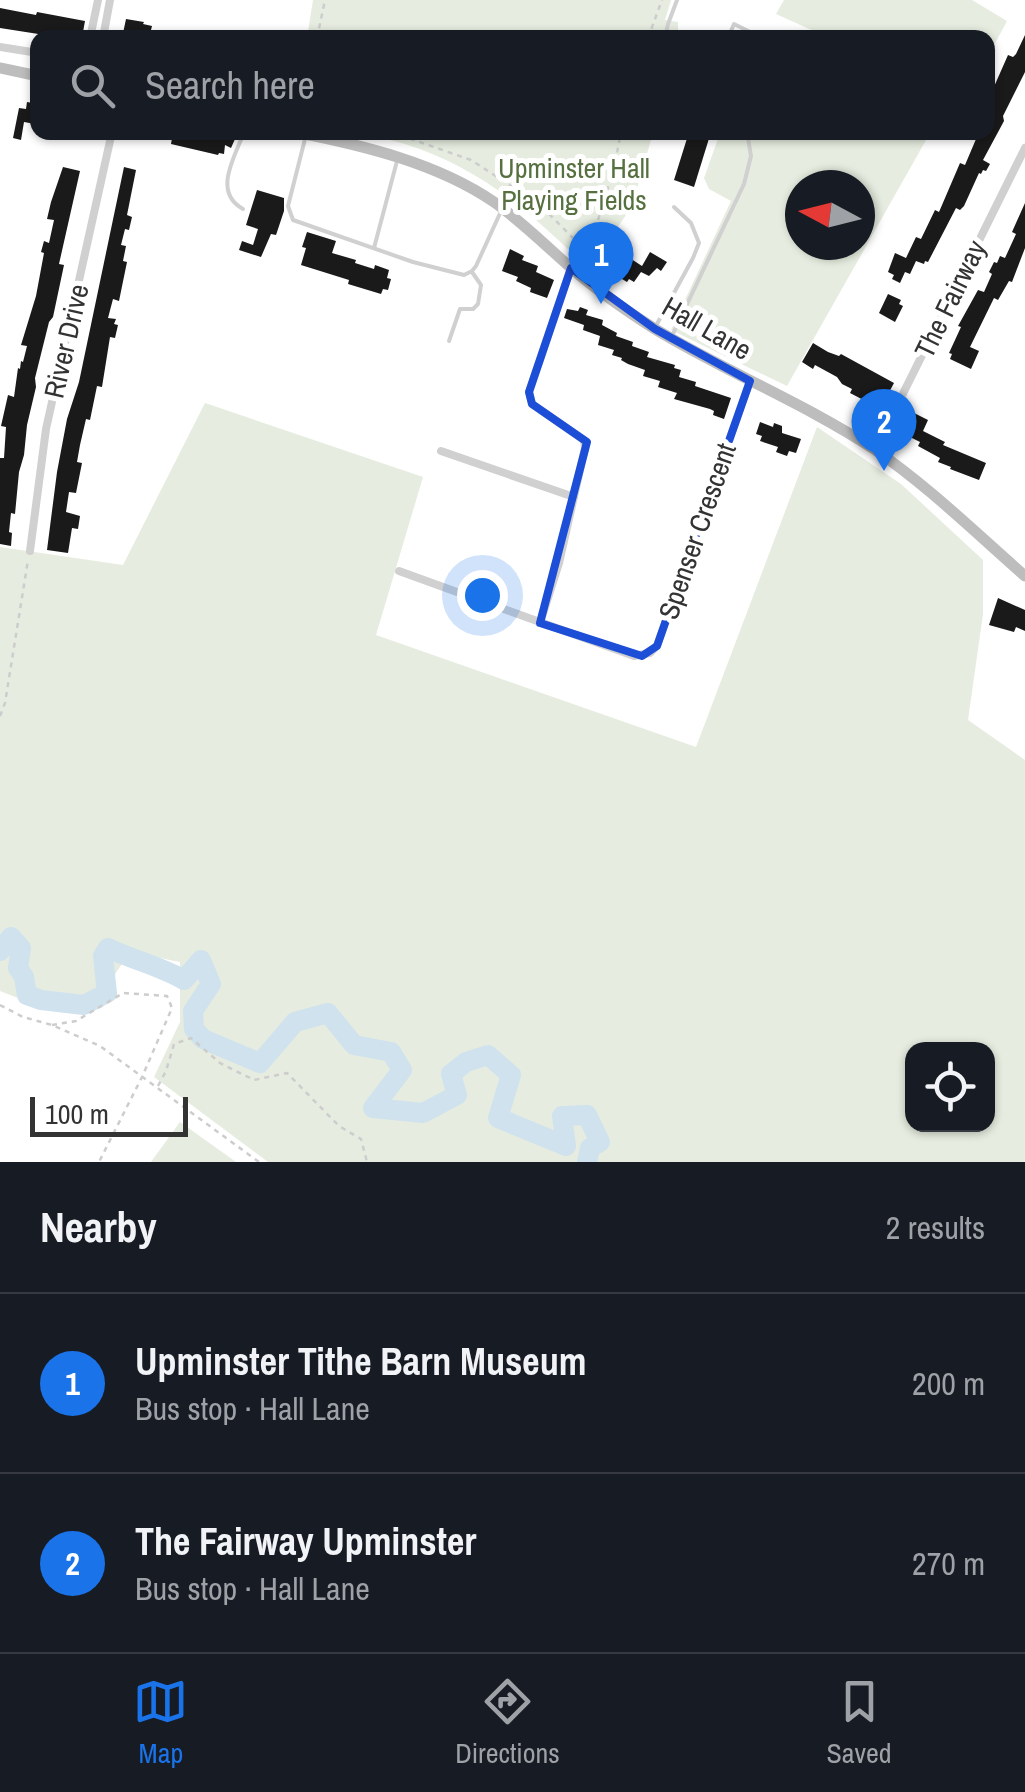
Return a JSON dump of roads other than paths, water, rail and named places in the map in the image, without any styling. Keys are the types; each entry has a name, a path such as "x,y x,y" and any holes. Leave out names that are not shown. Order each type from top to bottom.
{"street":[{"path":"92,30 98,0"},
{"path":"104,30 110,0"},
{"path":"0,47 30,52"},
{"path":"0,68 30,74"},
{"name":"River Drive","path":"30,551 46,429 110,140"},
{"name":"Hall Lane","path":"324,140 449,176 502,208 571,268 655,328 875,450 1025,576"},
{"name":"The Fairway","path":"875,450 1025,148"},
{"path":"540,624 559,563 585,448 584,440 532,404 529,392 571,268"},
{"name":"Spenser Crescent","path":"399,571 634,656 650,653 657,646 750,381"},
{"path":"441,451 574,497"}],"lane":[{"path":"667,30 677,0"},
{"path":"241,140 226,184 232,203 243,209"},
{"path":"300,140 288,206 294,220 374,248 464,275 472,272 502,208"},
{"path":"671,338 744,184 751,156 748,140"},
{"path":"374,248 398,159"},
{"path":"655,328 699,242 691,223 674,206"},
{"path":"448,342 460,309 474,309 478,304 480,285 472,272"}],"waterway":[{"path":"0,951 11,937 21,948 18,968 27,995 84,1005 107,993 103,956 108,948 184,980 201,960 211,984 193,1011 194,1029 203,1039 260,1063 295,1022 328,1013 354,1045 391,1052 402,1070 373,1108 423,1113 457,1095 451,1074 466,1062 488,1055 511,1075 498,1118 566,1146 562,1116 587,1115 600,1142 590,1148 587,1162"}],"place":[{"name":"Upminster Tithe Barn Museum","path":"601,304"},
{"name":"The Fairway Upminster","path":"884,471"}],"park label":[{"name":"Upminster Hall Playing Fields","path":"574,184"}]}
